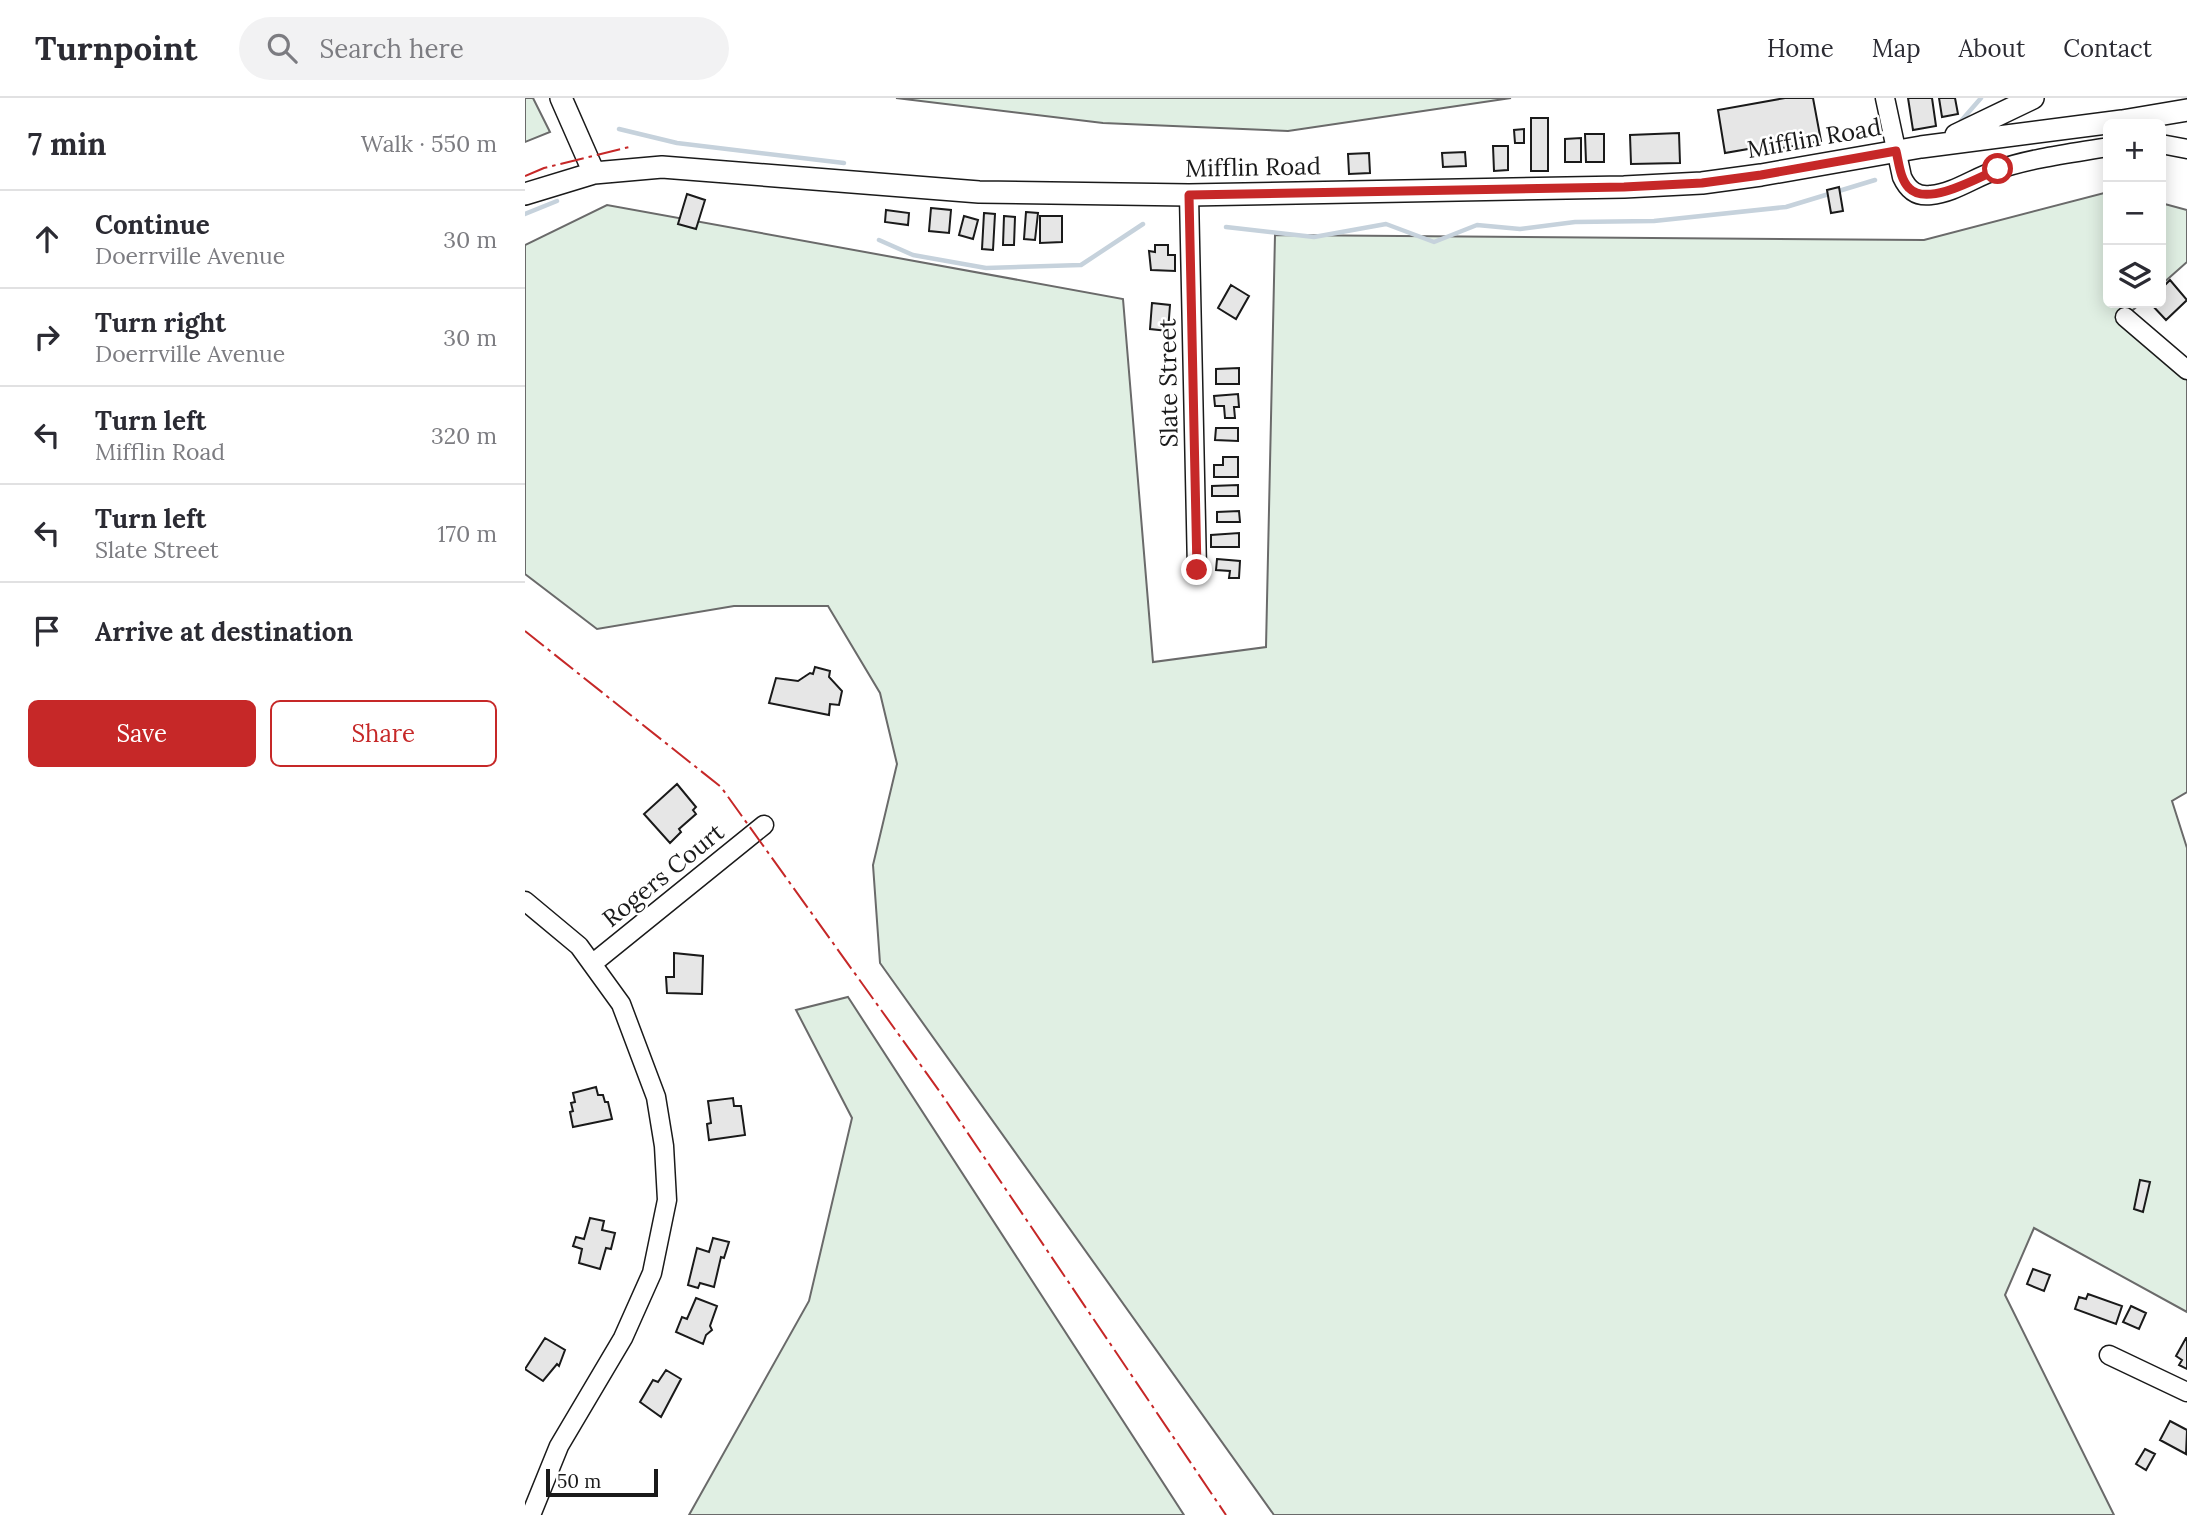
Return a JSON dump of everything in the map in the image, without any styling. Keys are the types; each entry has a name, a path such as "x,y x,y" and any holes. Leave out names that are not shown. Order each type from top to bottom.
{"main road":[{"path":"561,98 594,173"},
{"path":"1921,147 1960,133 2033,98"},
{"name":"Mifflin Road","path":"1982,138 2174,98"},
{"name":"Mifflin Road","path":"2134,119 2187,110"},
{"path":"2166,121 2187,125"},
{"name":"Mifflin Road","path":"525,194 594,173 662,167 979,192 1189,195 1624,187 1738,178 1921,147 2103,123"}],"street":[{"path":"1885,98 1896,151 1907,186 1916,194 1931,196 1998,169 2103,148"},
{"path":"2166,145 2187,149"},
{"name":"Slate Street","path":"1189,195 1197,570"},
{"path":"2125,317 2187,370"},
{"name":"Rogers Court","path":"592,964 764,825"},
{"path":"525,901 579,946 621,1004 656,1097 664,1146 667,1200 652,1273 623,1338 559,1446 531,1515"},
{"path":"2109,1354 2187,1392"}],"green space":[{"path":"525,98 533,98 550,132 525,142"},
{"path":"896,98 1511,98 1288,131 1103,123"},
{"path":"2103,193 2103,308 2135,308 2125,317 2187,370 2187,792 2172,801 2187,848 2187,1312 2034,1228 2005,1295 2114,1515 1274,1515 880,963 873,865 897,764 880,693 828,606 734,606 597,629 525,574 525,245 607,205 1123,299 1153,662 1266,647 1275,235 1924,240"},
{"path":"2166,204 2187,210 2187,262 2166,281"},
{"path":"848,997 1184,1515 689,1515 809,1301 852,1118 796,1010"}],"building":[{"path":"1785,98 1813,98 1821,141 1755,153 1754,148 1725,153 1718,110"},
{"path":"1908,98 1932,98 1936,126 1913,130"},
{"path":"1939,98 1955,98 1958,114 1942,117"},
{"path":"1531,118 1548,118 1548,171 1531,171"},
{"path":"1524,129 1524,143 1515,143 1514,130"},
{"path":"1679,133 1680,163 1631,164 1630,135"},
{"path":"1585,134 1604,134 1604,162 1586,162"},
{"path":"1581,138 1581,162 1565,162 1565,139"},
{"path":"1493,146 1508,146 1508,170 1494,171"},
{"path":"1465,152 1466,166 1443,167 1442,153"},
{"path":"1369,153 1370,173 1349,174 1348,154"},
{"path":"1839,187 1843,211 1831,213 1827,190"},
{"path":"687,194 705,200 696,229 678,224"},
{"path":"931,208 951,210 949,233 929,231"},
{"path":"886,210 909,213 908,225 885,222"},
{"path":"1026,212 1038,213 1035,240 1024,239"},
{"path":"984,213 995,214 993,250 982,249"},
{"path":"964,216 978,220 973,239 959,235"},
{"path":"1004,216 1015,217 1014,245 1003,245"},
{"path":"1040,216 1062,216 1062,242 1040,243"},
{"path":"1155,245 1168,245 1168,255 1175,255 1175,271 1151,270 1149,251 1155,252"},
{"path":"2170,280 2187,300 2166,320 2155,308 2166,308 2166,284"},
{"path":"1231,285 1249,296 1236,319 1218,308"},
{"path":"1152,303 1170,305 1168,331 1150,329"},
{"path":"1239,368 1239,384 1216,384 1216,369"},
{"path":"1238,394 1239,407 1234,407 1235,418 1225,418 1224,406 1215,406 1214,396"},
{"path":"1216,428 1238,428 1238,441 1215,440"},
{"path":"1223,457 1238,457 1238,477 1214,477 1214,465 1223,465"},
{"path":"1238,485 1238,496 1212,496 1212,486"},
{"path":"1239,511 1240,522 1217,522 1217,512"},
{"path":"1239,533 1239,547 1211,547 1211,535"},
{"path":"1217,559 1240,561 1239,578 1229,578 1230,571 1216,570"},
{"path":"815,667 830,671 829,677 842,691 839,705 830,704 829,715 769,703 776,678 798,681 810,673 813,674"},
{"path":"677,784 696,807 693,810 696,814 679,829 681,832 670,843 644,814"},
{"path":"674,953 703,956 702,994 667,993 666,977 674,977"},
{"path":"596,1087 598,1095 603,1095 605,1102 608,1102 612,1119 573,1127 570,1112 573,1111 571,1103 575,1102 573,1093"},
{"path":"733,1098 734,1106 741,1106 745,1135 709,1140 707,1124 711,1123 708,1101"},
{"path":"2140,1180 2150,1182 2143,1212 2134,1209"},
{"path":"590,1218 604,1221 602,1230 615,1233 611,1249 606,1248 600,1269 579,1263 582,1249 573,1246 576,1237 584,1239"},
{"path":"713,1238 729,1242 724,1258 721,1257 714,1287 700,1283 698,1288 688,1285 697,1248 709,1252"},
{"path":"2033,1269 2050,1275 2044,1291 2027,1284"},
{"path":"2088,1294 2122,1306 2116,1324 2075,1309 2079,1297 2086,1299"},
{"path":"696,1298 717,1306 710,1326 712,1330 706,1335 703,1344 676,1332 682,1317 687,1319"},
{"path":"2131,1306 2146,1313 2139,1329 2123,1322"},
{"path":"545,1338 565,1350 559,1366 557,1364 543,1381 525,1369"},
{"path":"2186,1338 2187,1369 2179,1365 2182,1360 2176,1356"},
{"path":"666,1370 681,1379 661,1417 640,1402 653,1380 658,1382"},
{"path":"2170,1421 2187,1430 2186,1454 2160,1440"},
{"path":"2145,1449 2155,1454 2146,1470 2136,1464"}],"waterway":[{"path":"1961,121 1981,98"},
{"path":"619,129 677,143 844,163"},
{"path":"1226,227 1314,237 1386,224 1434,242 1477,225 1520,229 1575,222 1654,221 1786,207 1875,180"},
{"path":"525,214 557,201"},
{"path":"879,240 913,255 986,268 1081,265 1143,224"}],"power":[{"path":"525,176 544,168 629,147"},
{"path":"525,631 721,787 940,1092 1226,1515"}],"route":[{"path":"1197,570 1189,195 1624,187 1702,183 1896,151 1907,186 1916,194 1931,196 1998,169"}]}
